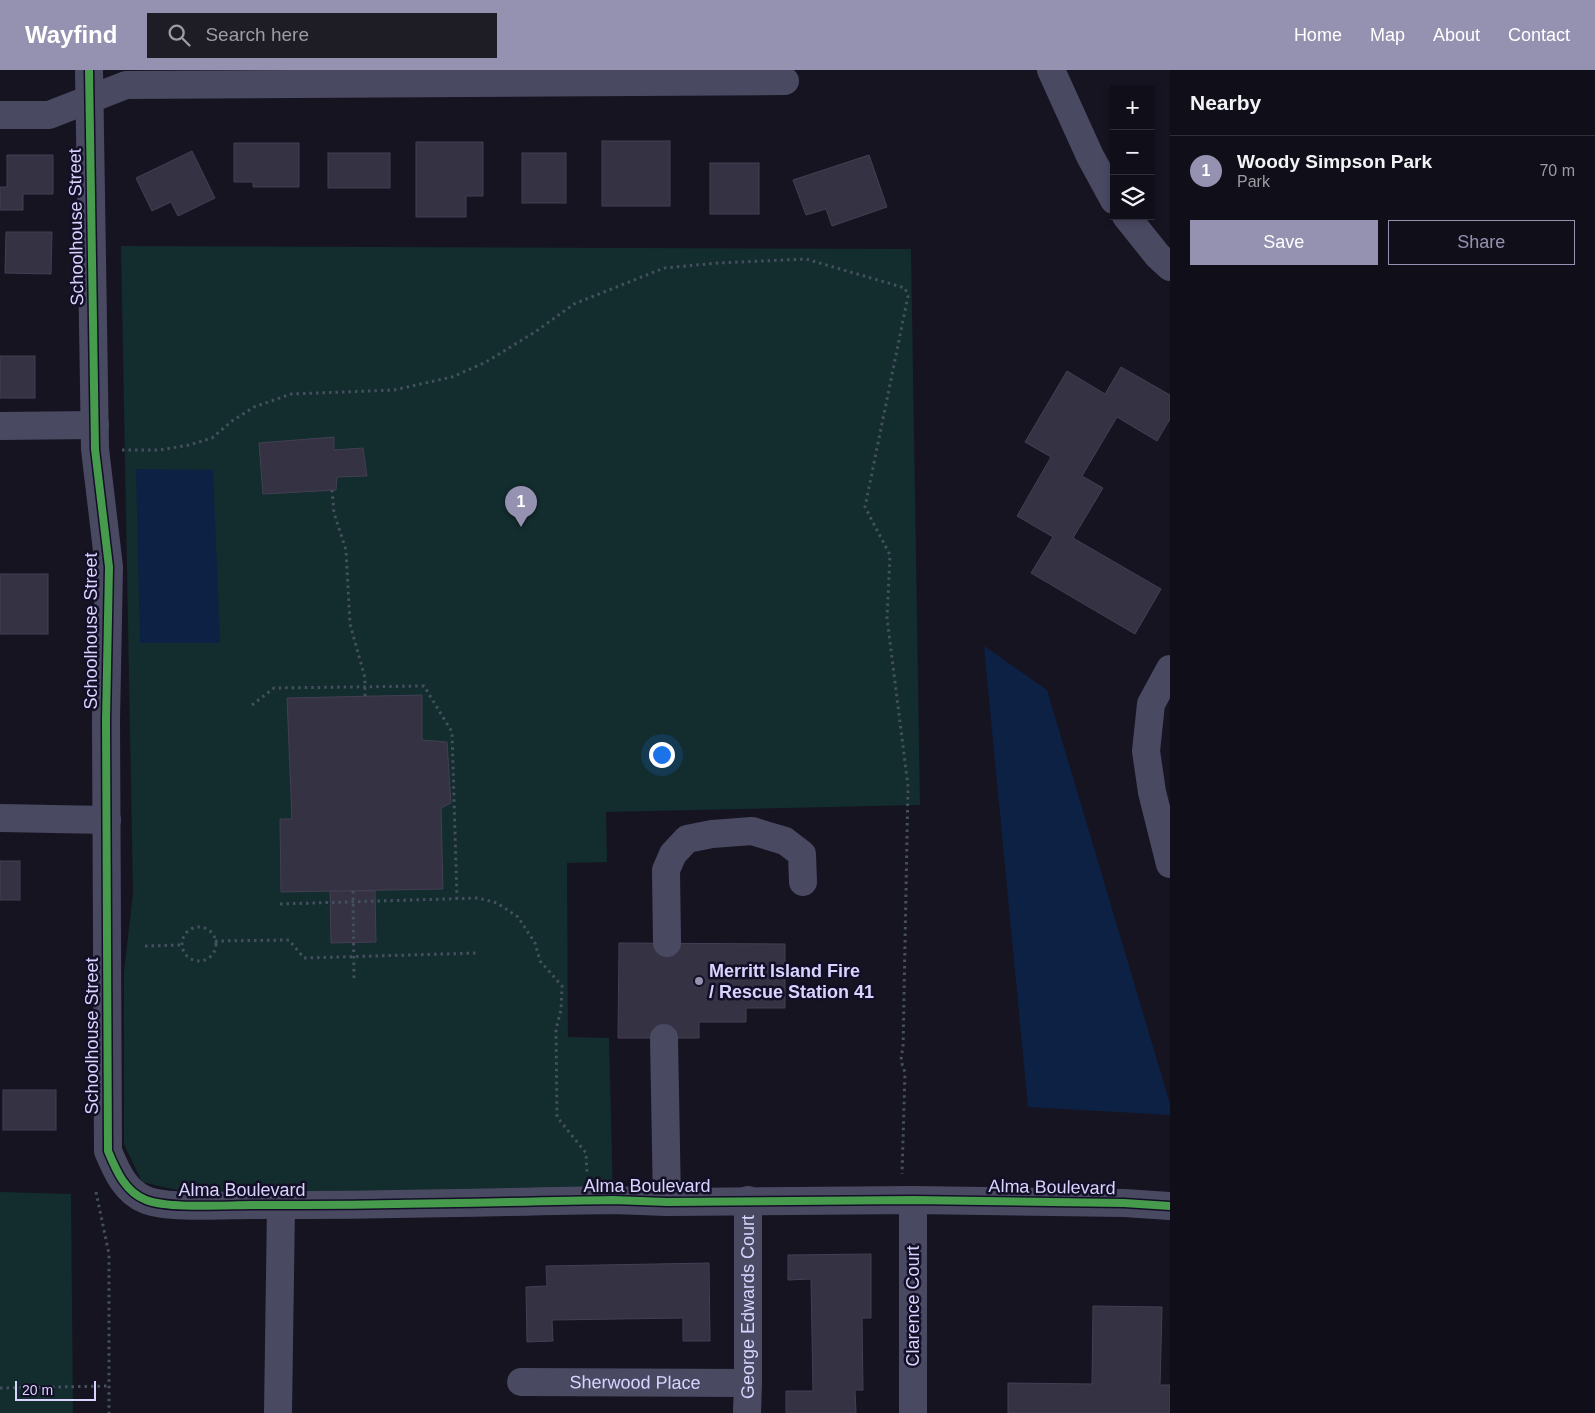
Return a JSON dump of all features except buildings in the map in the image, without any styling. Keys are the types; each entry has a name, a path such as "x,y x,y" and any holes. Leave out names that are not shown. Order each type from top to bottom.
{"street":[{"name":"Schoolhouse Street","path":"89,70 95,450 109,567 106,720 108,1151 116,1172 128,1188"},
{"path":"1051,70 1090,156 1110,193"},
{"path":"0,115 49,114 126,85 785,81"},
{"path":"1129,220 1158,256 1170,267"},
{"path":"0,426 95,425"},
{"path":"1170,669 1151,704 1146,751 1152,792 1170,864"},
{"path":"0,818 107,820"},
{"path":"667,943 666,870 673,854 687,839 712,834 752,831 785,841 802,854 803,882"},
{"path":"664,1038 667,1202"},
{"name":"Alma Boulevard","path":"128,1188 146,1200 171,1205 281,1206 613,1200 667,1202 748,1200 908,1191 1170,1206"},
{"name":"Clarence Court","path":"908,1191 913,1413"},
{"name":"George Edwards Court","path":"747,1413 748,1200"},
{"path":"278,1413 281,1206"},
{"name":"Sherwood Place","path":"521,1382 748,1383"}],"path":[{"path":"113,450 160,450 189,445 212,438 232,421 254,407 291,394 394,390 452,377 486,362 535,332 574,304 664,268 718,263 806,260 905,288 908,296 865,507 890,555 887,618 908,786 903,1049 901,1062 905,1072 908,1191"},
{"path":"332,490 334,513 346,550 350,624 365,678 365,697"},
{"path":"252,705 274,688 424,686 452,732 457,899"},
{"path":"353,891 354,978"},
{"path":"280,904 478,898 497,903 518,917 535,943 540,961 562,986 561,1010 556,1029 557,1118 586,1154 588,1182"},
{"path":"194,928 210,932 215,942 215,947 210,957 200,961 189,958 182,945 185,934 194,928"},
{"path":"215,942 289,940 304,958 479,953"},
{"path":"145,946 182,945"},
{"path":"95,1190 109,1254 109,1413"},
{"path":"0,1388 109,1386"}],"green space":[{"path":"121,246 911,249 920,805 606,812 607,862 567,863 568,1037 609,1038 613,1200 281,1206 172,1189 142,1182 124,1144 124,972 133,893"},
{"path":"0,1192 71,1194 73,1413 0,1413"}],"water":[{"path":"136,469 213,470 220,643 140,643"},
{"path":"984,646 1047,690 1170,1104 1170,1115 1028,1107"}],"cycle path":[{"path":"89,70 95,449 109,567 106,720 108,1151 122,1180 132,1192 156,1203 198,1206 613,1200 667,1202 913,1200 1124,1203 1170,1206"}],"place":[{"name":"Woody Simpson Park","path":"521,527"},
{"name":"Merritt Island Fire / Rescue Station 41","path":"699,981"}]}
